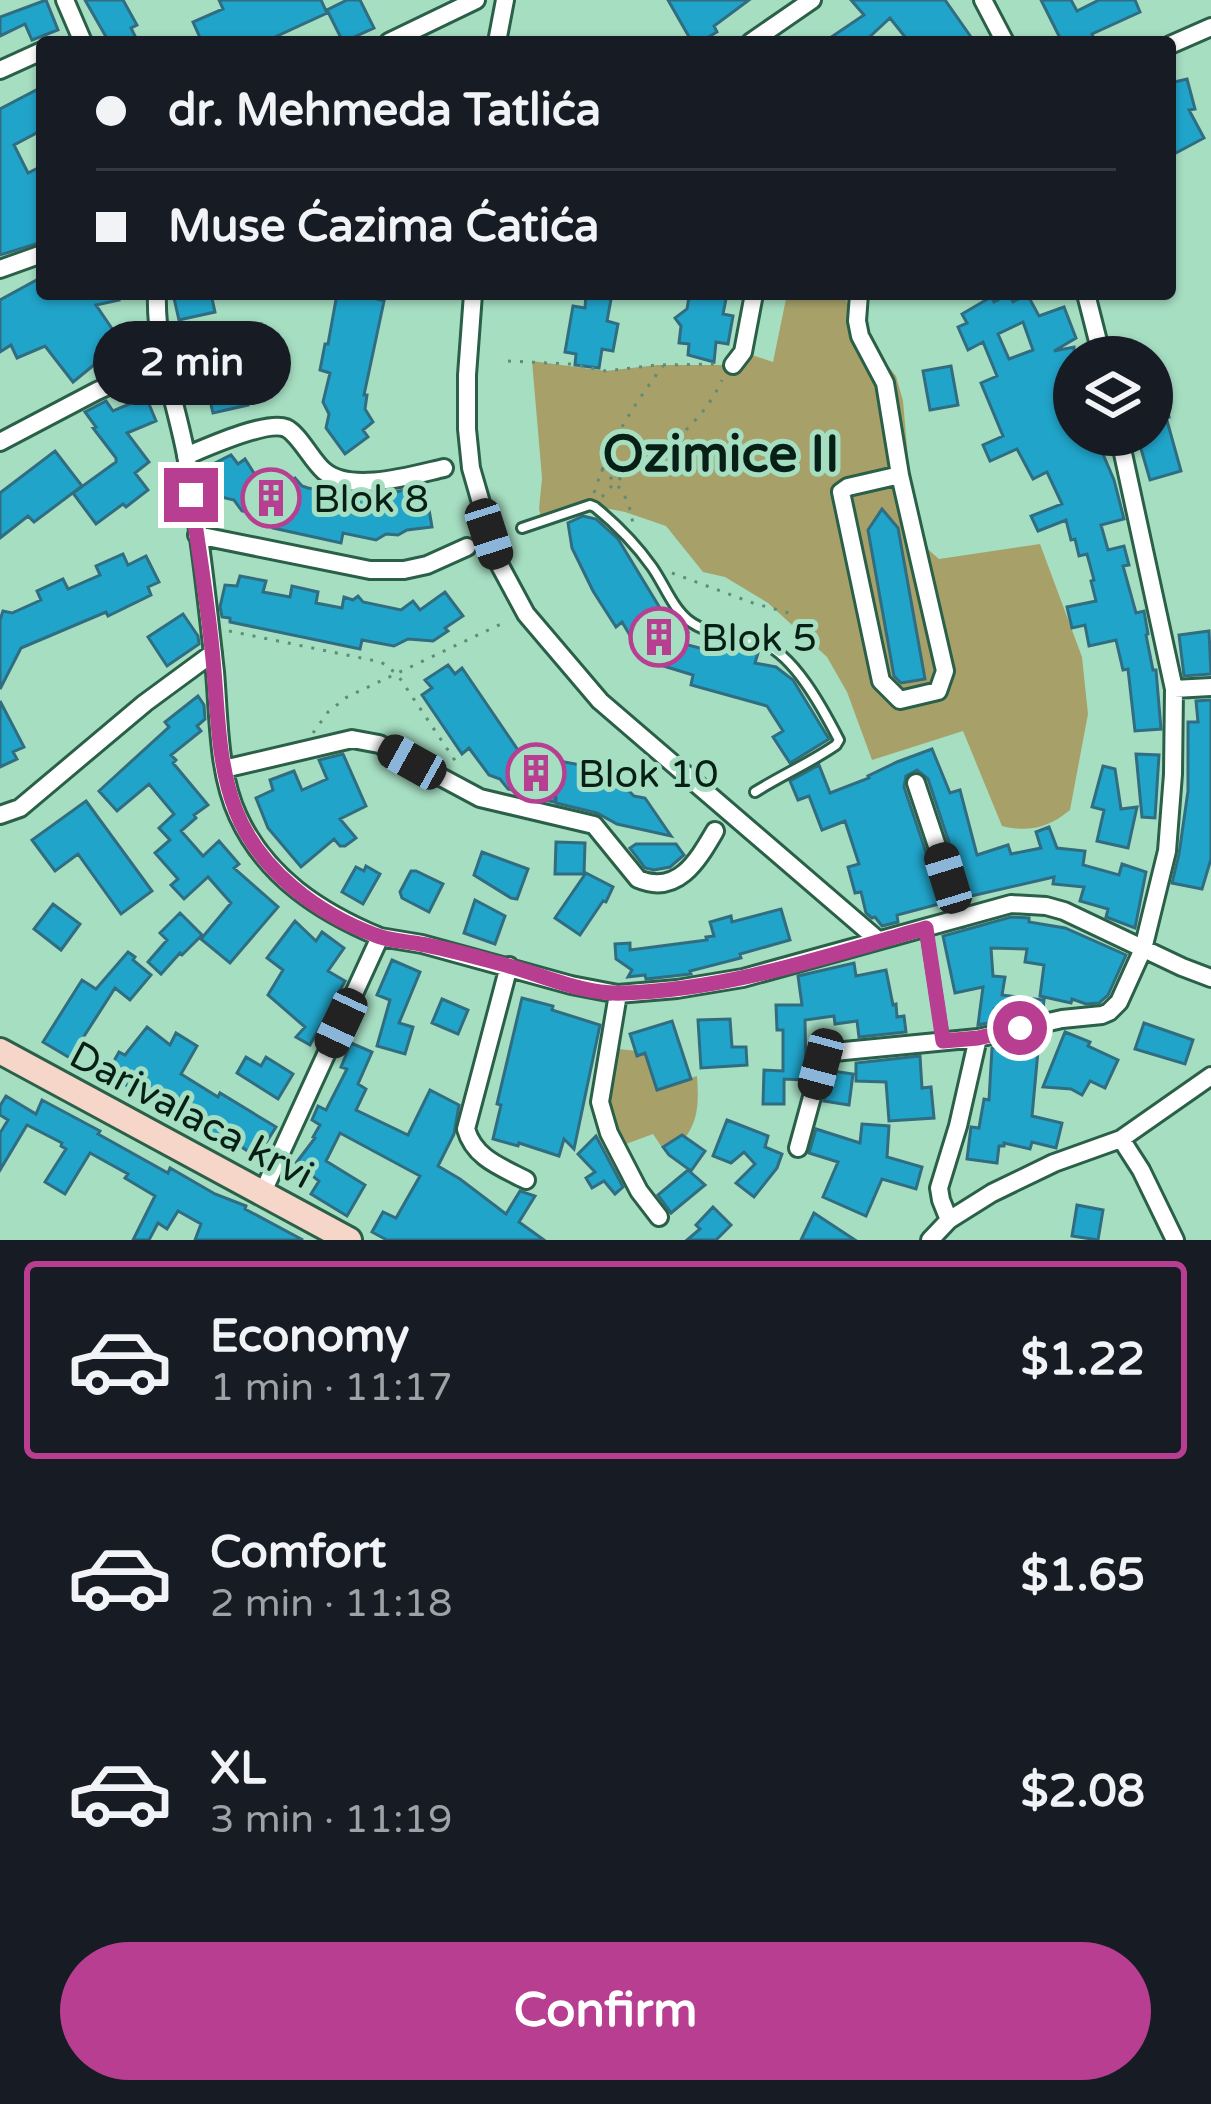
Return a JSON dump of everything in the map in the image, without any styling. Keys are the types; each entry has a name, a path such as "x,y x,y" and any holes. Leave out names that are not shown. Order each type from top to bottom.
{"street":[{"path":"65,0 74,36"},
{"path":"401,36 476,0"},
{"path":"497,36 506,0"},
{"path":"760,36 812,0"},
{"path":"983,0 1002,36"},
{"path":"1176,42 1211,27"},
{"path":"0,70 36,54"},
{"path":"0,269 36,256"},
{"path":"157,300 156,320 186,456 224,769 236,812 254,844 277,874 313,903 380,938 422,944 572,986 618,994 743,978 1011,904 1064,911 1211,978"},
{"path":"473,300 467,375 471,468 498,562 526,614 601,700 878,940"},
{"path":"734,365 743,352 753,300"},
{"path":"859,300 860,336 885,383 900,475 945,671 938,691 900,700 881,681 841,491 900,475"},
{"path":"1088,300 1097,336"},
{"path":"0,442 164,361"},
{"path":"186,456 234,436 280,427 334,478 377,483 444,468"},
{"path":"798,1148 821,1064 830,1054 978,1038 1109,1012 1119,1002 1143,950 1168,851 1174,689 1124,456"},
{"path":"197,535 370,570 427,566 467,547"},
{"path":"0,815 20,808 213,653"},
{"path":"1174,689 1211,687"},
{"path":"224,769 352,740 379,743 480,798 594,825 638,879 649,883 672,882 685,874 716,831"},
{"path":"916,783 961,917"},
{"path":"262,1194 380,938"},
{"path":"508,966 466,1129 471,1144 484,1158 526,1180"},
{"path":"618,994 600,1102 639,1191 659,1217"},
{"path":"950,1220 939,1188 978,1038"},
{"name":"Darivalaca krvi","path":"0,1052 349,1240"},
{"path":"930,1240 950,1220 992,1193 1121,1139 1211,1076"},
{"path":"1121,1139 1175,1240"}],"lane":[{"path":"522,528 592,506 628,535 690,622 761,642 792,665 837,736 836,745 755,791"},
{"path":"926,928 943,1041"}],"path":[{"path":"508,361 606,371 664,364 734,365"},
{"path":"592,506 619,428 664,364"},
{"path":"592,506 614,480 691,426 734,365"},
{"path":"601,470 630,502 634,533"},
{"path":"662,568 789,613"},
{"path":"304,751 315,728 347,697 501,624"},
{"path":"210,627 381,662 397,674 456,762"}],"shaded area":[{"path":"786,300 846,300 860,331 896,376 903,401 915,538 939,559 1040,544 1082,657 1088,714 1070,810 1055,821 1030,828 1002,826 963,731 872,760 847,692 827,657 768,603 725,577 703,572 666,526 590,505 542,521 532,361 606,371 733,365 743,352 773,362"},
{"path":"610,1048 655,1053 669,1085 697,1076 696,1115 675,1148 670,1141 661,1146 653,1134 618,1147 603,1078"}],"building":[{"path":"46,0 58,30 32,40 25,24 0,36 0,17"},
{"path":"85,0 123,0 137,25 131,28 135,36 106,36"},
{"path":"219,0 321,0 327,13 277,36 199,36 193,22 223,9"},
{"path":"347,0 360,0 374,28 356,36 340,36 327,10"},
{"path":"668,0 749,0 714,26 717,32 689,36"},
{"path":"851,0 945,0 970,36 904,36 890,18 870,36 833,36 864,15"},
{"path":"1041,0 1071,0 1077,11 1099,0 1135,0 1140,12 1093,36 1059,36"},
{"path":"1187,79 1195,109 1189,110 1204,138 1176,153 1176,82"},
{"path":"36,90 36,133 14,145 28,173 36,169 36,244 0,255 0,109"},
{"path":"36,280 36,300 119,300 96,305 135,353 107,371 100,360 73,382 45,346 17,358 11,345 0,352 0,300"},
{"path":"174,300 212,300 215,312 179,320"},
{"path":"336,300 384,301 364,395 373,422 363,430 368,437 345,454 326,428 329,414 323,402 330,373 320,370"},
{"path":"586,300 611,300 607,321 618,324 613,351 602,349 599,368 575,365 576,354 565,352 573,306 585,308"},
{"path":"688,300 726,300 723,314 733,316 728,344 716,342 714,362 688,355 689,344 679,343 681,326 675,318 687,309"},
{"path":"986,300 1030,300 1039,316 1064,307 1075,336 1053,336 1053,456 1104,456 1114,480 1124,519 1101,525 1108,550 1124,546 1129,565 1123,566 1136,613 1144,611 1161,729 1135,731 1128,669 1123,670 1116,640 1089,646 1085,625 1072,628 1067,607 1096,601 1094,580 1087,554 1079,556 1066,520 1038,531 1031,516 1062,504 1047,472 1033,479 1017,449 990,461 983,445 1003,436 981,383 997,376 983,342 968,350 958,327 967,323 962,314","holes":["1023,322 1033,350 1009,359 998,334"]},
{"path":"202,338 208,356 243,348 247,369 241,370 248,405 213,413 203,372 193,376 182,344"},
{"path":"951,366 958,405 930,410 923,371"},
{"path":"146,397 156,421 127,433 149,462 135,473 148,490 96,524 73,493 116,458 85,412 106,401 113,411"},
{"path":"1173,442 1181,471 1150,480 1143,456 1173,456"},
{"path":"55,451 82,486 34,522 28,516 0,538 0,493"},
{"name":"Blok 8","path":"231,455 238,464 245,459 254,473 290,482 295,478 308,488 381,500 390,493 425,486 432,527 376,540 343,533 341,543 273,528 274,518 242,511 234,500 221,497 208,476 211,465"},
{"path":"882,509 898,528 925,679 901,683 894,676 868,530"},
{"name":"Blok 5","path":"583,516 596,519 618,539 674,631 688,633 684,644 711,651 713,641 758,653 755,663 776,667 793,680 829,739 790,763 773,737 783,731 767,706 691,685 693,675 657,664 655,655 640,652 622,622 616,627 572,548 568,523"},
{"path":"123,554 128,565 146,556 159,582 148,587 151,595 21,648 0,689 3,611 12,613 41,600 37,591 63,579 68,589 100,575 96,566"},
{"path":"240,576 266,581 263,592 290,597 292,586 318,592 316,603 342,608 344,597 353,600 358,596 363,602 401,610 413,601 420,610 445,592 463,616 433,641 408,639 394,646 362,640 360,649 230,622 222,617 220,607 225,585 237,586"},
{"path":"183,614 199,644 167,666 148,637"},
{"path":"1209,631 1211,674 1184,676 1179,635"},
{"name":"Blok 10","path":"448,665 455,674 462,668 520,753 533,755 531,767 555,772 559,761 586,766 584,776 624,786 634,796 645,798 671,836 556,803 556,796 554,802 508,789 489,775 469,748 462,754 422,695 432,688 425,680"},
{"path":"198,696 204,705 205,719 197,726 201,731 171,755 208,805 181,831 203,856 219,841 239,864 234,868 278,907 230,963 201,939 231,903 208,877 184,899 171,885 178,879 155,853 170,840 159,828 174,814 149,784 117,811 99,791 169,727 165,722"},
{"path":"1211,700 1211,859 1202,889 1172,883 1188,791 1188,722 1198,722 1196,701"},
{"path":"0,701 24,747 13,752 17,759 0,767"},
{"path":"932,749 950,793 960,790 977,855 1008,845 1011,854 1041,848 1036,832 1049,827 1057,848 1085,851 1083,865 1119,875 1122,864 1146,872 1135,928 1106,917 1108,909 1080,901 1084,887 1053,884 1054,877 967,897 928,779 917,770 906,776 904,787 943,903 897,915 898,922 882,926 866,913 848,867 859,864 845,821 822,830 809,796 798,800 790,781 819,765 830,793"},
{"path":"343,754 366,806 340,819 356,838 345,846 334,839 301,867 268,828 256,798 273,790 270,780 294,771 302,790 327,779 319,760"},
{"path":"1136,754 1159,755 1155,818 1142,817"},
{"path":"1103,766 1115,769 1121,809 1137,807 1128,848 1097,841 1104,810 1092,807"},
{"path":"86,801 152,891 121,914 78,854 55,871 32,840"},
{"path":"556,842 585,843 584,874 555,874"},
{"path":"676,844 684,855 670,867 645,868 630,848"},
{"path":"482,852 528,869 517,899 474,875"},
{"path":"366,866 380,874 363,904 342,892 356,867 364,871"},
{"path":"411,871 443,884 429,912 402,898 400,892"},
{"path":"586,873 613,887 580,935 555,918"},
{"path":"475,900 505,916 495,944 464,933"},
{"path":"53,904 80,924 61,950 34,929"},
{"path":"781,909 790,940 691,974 628,977 632,970 616,959 615,944 630,943 630,950 707,940 714,936 710,922 731,916 732,922"},
{"path":"180,913 202,935 161,974 148,962 167,940 160,933"},
{"path":"1011,917 1065,928 1126,955 1108,995 1099,1003 1086,1004 1040,996 1044,965 1025,962 1027,949 991,948 993,976 1005,977 1002,995 1044,1000 1043,1010 1028,1014 994,1009 992,1022 978,1025 983,987 955,993 943,936"},
{"path":"295,921 316,941 322,932 344,948 328,971 345,981 310,1045 296,1037 305,1027 268,995 283,970 267,958"},
{"path":"128,952 151,975 130,1000 115,988 70,1058 43,1042 82,980 96,989"},
{"path":"392,960 420,972 399,1023 413,1027 405,1054 377,1046 390,1000 377,995"},
{"path":"854,963 856,976 886,970 893,1005 897,1017 904,1016 906,1032 859,1037 857,1021 835,1024 834,1016 805,1020 804,1080 784,1079 784,1104 763,1104 764,1070 783,1071 783,1030 777,1030 776,1005 802,1005 798,976"},
{"path":"522,998 600,1025 574,1149 564,1139 559,1156 493,1139"},
{"path":"442,999 468,1010 458,1034 432,1023"},
{"path":"730,1019 732,1047 746,1047 747,1065 701,1068 698,1020"},
{"path":"672,1021 691,1079 657,1090 645,1053 637,1056 630,1034"},
{"path":"1144,1023 1193,1040 1185,1064 1135,1049"},
{"path":"147,1027 170,1045 176,1033 197,1046 181,1074 276,1127 257,1157 229,1139 226,1145 163,1108 165,1105 106,1075 119,1052 125,1055"},
{"path":"1065,1032 1118,1060 1105,1088 1090,1081 1082,1095 1071,1089 1043,1087"},
{"path":"351,1043 372,1052 358,1084 366,1089 356,1110 408,1135 430,1090 459,1105 454,1134 438,1166 506,1214 520,1191 535,1196 519,1222 544,1240 387,1240 372,1232 383,1212 396,1218 420,1176 340,1133 326,1161 365,1185 347,1216 311,1194 319,1181 296,1163 315,1138 320,1125 312,1120 318,1106 326,1110 347,1069 341,1067"},
{"path":"992,1048 1038,1051 1032,1116 1062,1123 1056,1148 1032,1142 1030,1149 1004,1143 999,1146 997,1163 967,1159 971,1127 979,1128 984,1099 989,1100"},
{"path":"920,1056 922,1088 931,1087 934,1118 889,1121 886,1082 856,1081 856,1063"},
{"path":"246,1057 261,1066 266,1057 293,1074 278,1099 237,1073"},
{"path":"832,1071 853,1074 849,1105 824,1101"},
{"path":"6,1096 36,1114 42,1100 168,1173 170,1168 303,1240 195,1240 201,1224 178,1211 167,1229 158,1223 149,1240 133,1240 155,1196 90,1153 65,1194 45,1182 66,1149 27,1125 0,1170 0,1133 8,1120 0,1115 0,1106"},
{"path":"727,1120 768,1136 765,1147 782,1154 754,1197 736,1183 755,1164 744,1152 731,1163 713,1156"},
{"path":"862,1124 889,1126 887,1157 922,1167 916,1189 882,1179 866,1216 823,1197 838,1162 809,1153 816,1129 860,1143"},
{"path":"682,1135 705,1151 691,1171 663,1147"},
{"path":"596,1136 623,1187 615,1194 604,1181 592,1188 586,1178 595,1172 578,1154"},
{"path":"688,1170 705,1185 671,1213 658,1195"},
{"path":"1077,1205 1103,1210 1098,1240 1072,1236"},
{"path":"713,1207 731,1225 716,1240 687,1240 700,1229 696,1225"},
{"path":"814,1213 855,1240 801,1240"}],"place":[{"name":"Blok 8","path":"271,498"},
{"name":"Blok 5","path":"659,637"},
{"name":"Blok 10","path":"536,773"}],"district":[{"name":"Ozimice II","path":"721,453"}],"route":[{"path":"191,495 224,769 236,812 277,874 313,903 380,938 422,944 572,986 618,994 743,978 926,928 943,1041 1020,1028"}]}
